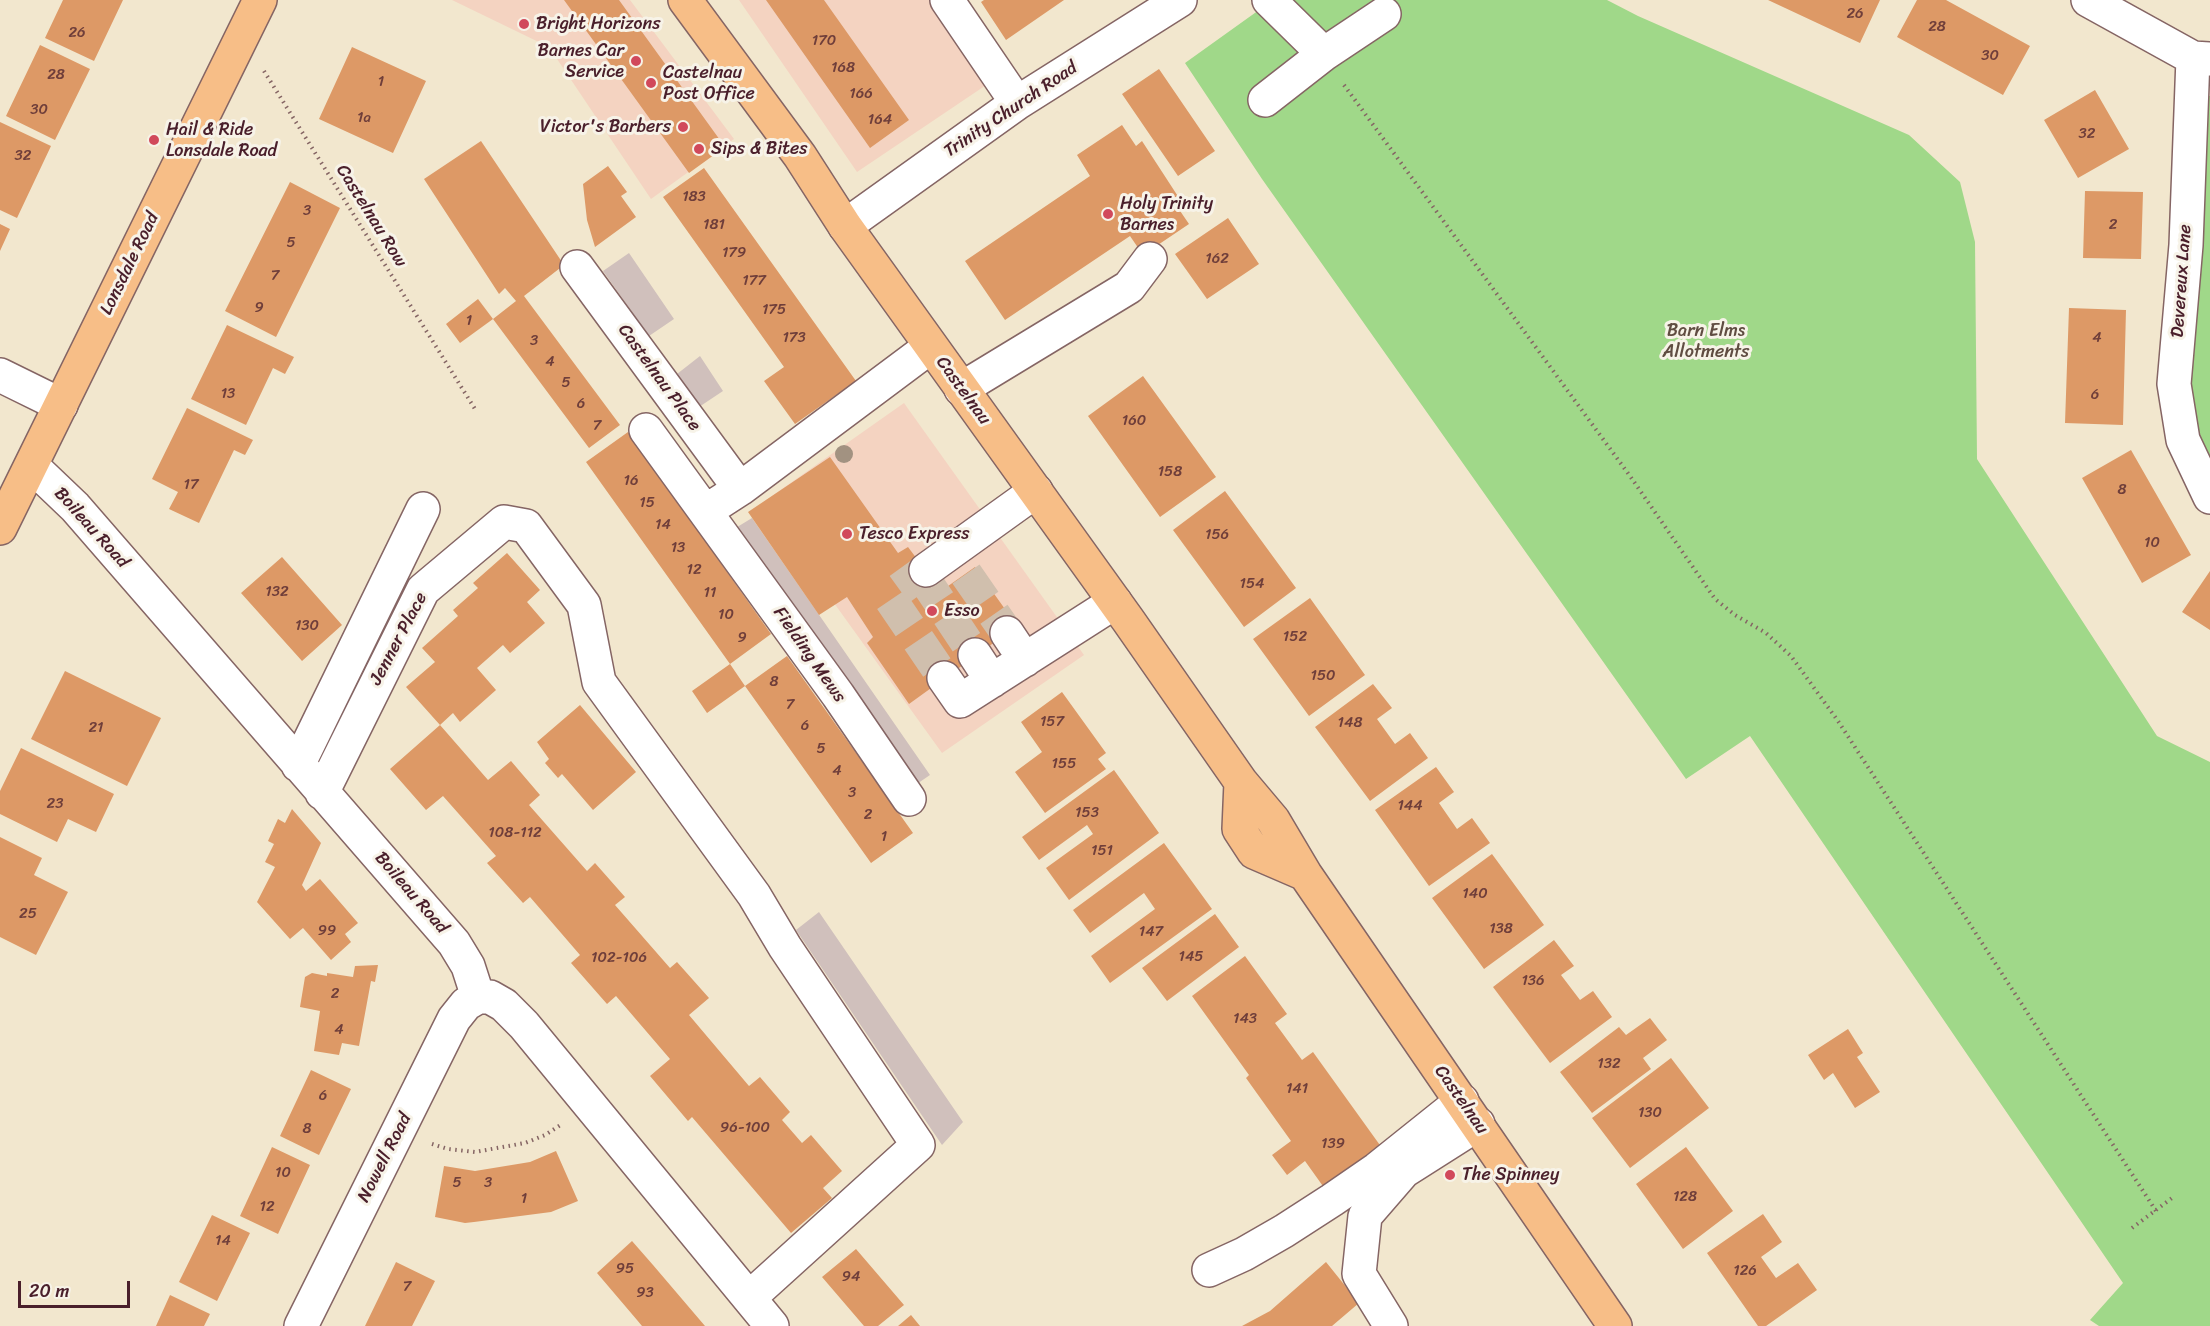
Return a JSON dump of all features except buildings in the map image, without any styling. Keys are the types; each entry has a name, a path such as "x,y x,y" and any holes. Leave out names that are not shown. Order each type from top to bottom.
{"main road":[{"name":"Lonsdale Road","path":"0,528 260,0"},
{"name":"Castelnau","path":"685,0 800,156 845,226 930,347 1036,491 1241,782 1239,829 1254,852 1305,874 1615,1326"}],"street":[{"path":"947,0 1017,103"},
{"name":"Trinity Church Road","path":"845,226 1017,103 1180,0"},
{"path":"1269,0 1324,54"},
{"path":"2088,0 2201,58"},
{"path":"1264,100 1324,54 1384,14"},
{"name":"Devereux Lane","path":"2201,58 2174,384 2183,440 2210,497"},
{"path":"961,389 1135,296 1150,259"},
{"name":"Castelnau Place","path":"578,267 724,499"},
{"path":"724,499 930,347"},
{"path":"0,375 61,405"},
{"name":"Fielding Mews","path":"646,430 724,499 838,695 909,799"},
{"name":"Boileau Road","path":"32,466 75,507 454,943 468,966 478,997"},
{"path":"926,570 1036,491"},
{"path":"298,765 423,509"},
{"name":"Jenner Place","path":"322,793 423,590 504,522 526,526 584,605 599,682 754,895 785,947 918,1145 749,1298"},
{"path":"964,542 966,574"},
{"path":"944,678 960,701 984,668 1016,646 1115,602"},
{"path":"478,997 490,997 504,1005 524,1025 772,1326"},
{"name":"Nowell Road","path":"301,1326 454,1019 466,1004 478,997"},
{"path":"1209,1270 1244,1254 1284,1231 1470,1113"},
{"path":"1391,1326 1359,1274 1365,1216 1404,1171 1470,1113"}],"path":[{"name":"Castelnau Row","path":"242,38 270,79 475,409"},
{"path":"1324,54 1355,103 1630,476 1715,599 1735,615 1766,633 1798,665 1838,721 2156,1211"},
{"path":"398,1132 448,1149 475,1152 525,1143 545,1135 589,1105"},
{"path":"2132,1228 2172,1198"}],"shaded area":[{"path":"452,0 630,0 734,139 651,199 549,47"},
{"path":"739,0 954,0 1004,73 857,172"},
{"path":"629,253 674,319 649,336 603,271"},
{"path":"700,356 723,391 699,407 677,374"},
{"path":"904,403 1084,655 942,753 762,503"},
{"path":"752,518 930,775 908,790 729,532"},
{"path":"819,912 963,1122 942,1145 796,930"}],"green space":[{"name":"Barn Elms Allotments","path":"1273,0 1607,0 1638,16 1909,135 1960,182 1975,242 1977,459 2157,736 2210,762 2210,1326 2099,1326 2090,1320 2123,1283 1750,736 1686,779 1262,179 1185,63"},
{"path":"2206,96 2210,96 2210,473 2201,461 2188,355"}],"tunnel":[{"path":"926,570 889,597 944,678"},
{"path":"921,574 975,655"},
{"path":"966,574 1007,633"}],"place":[{"name":"Bright Horizons","path":"524,24"},
{"name":"Barnes Car Service","path":"636,61"},
{"name":"Castelnau Post Office","path":"651,83"},
{"name":"Victor's Barbers","path":"683,127"},
{"name":"Hail & Ride Lonsdale Road","path":"154,140"},
{"name":"Sips & Bites","path":"699,149"},
{"name":"Holy Trinity Barnes","path":"1108,214"},
{"name":"Tesco Express","path":"847,534"},
{"name":"Esso","path":"932,611"},
{"name":"The Spinney","path":"1450,1175"}]}
